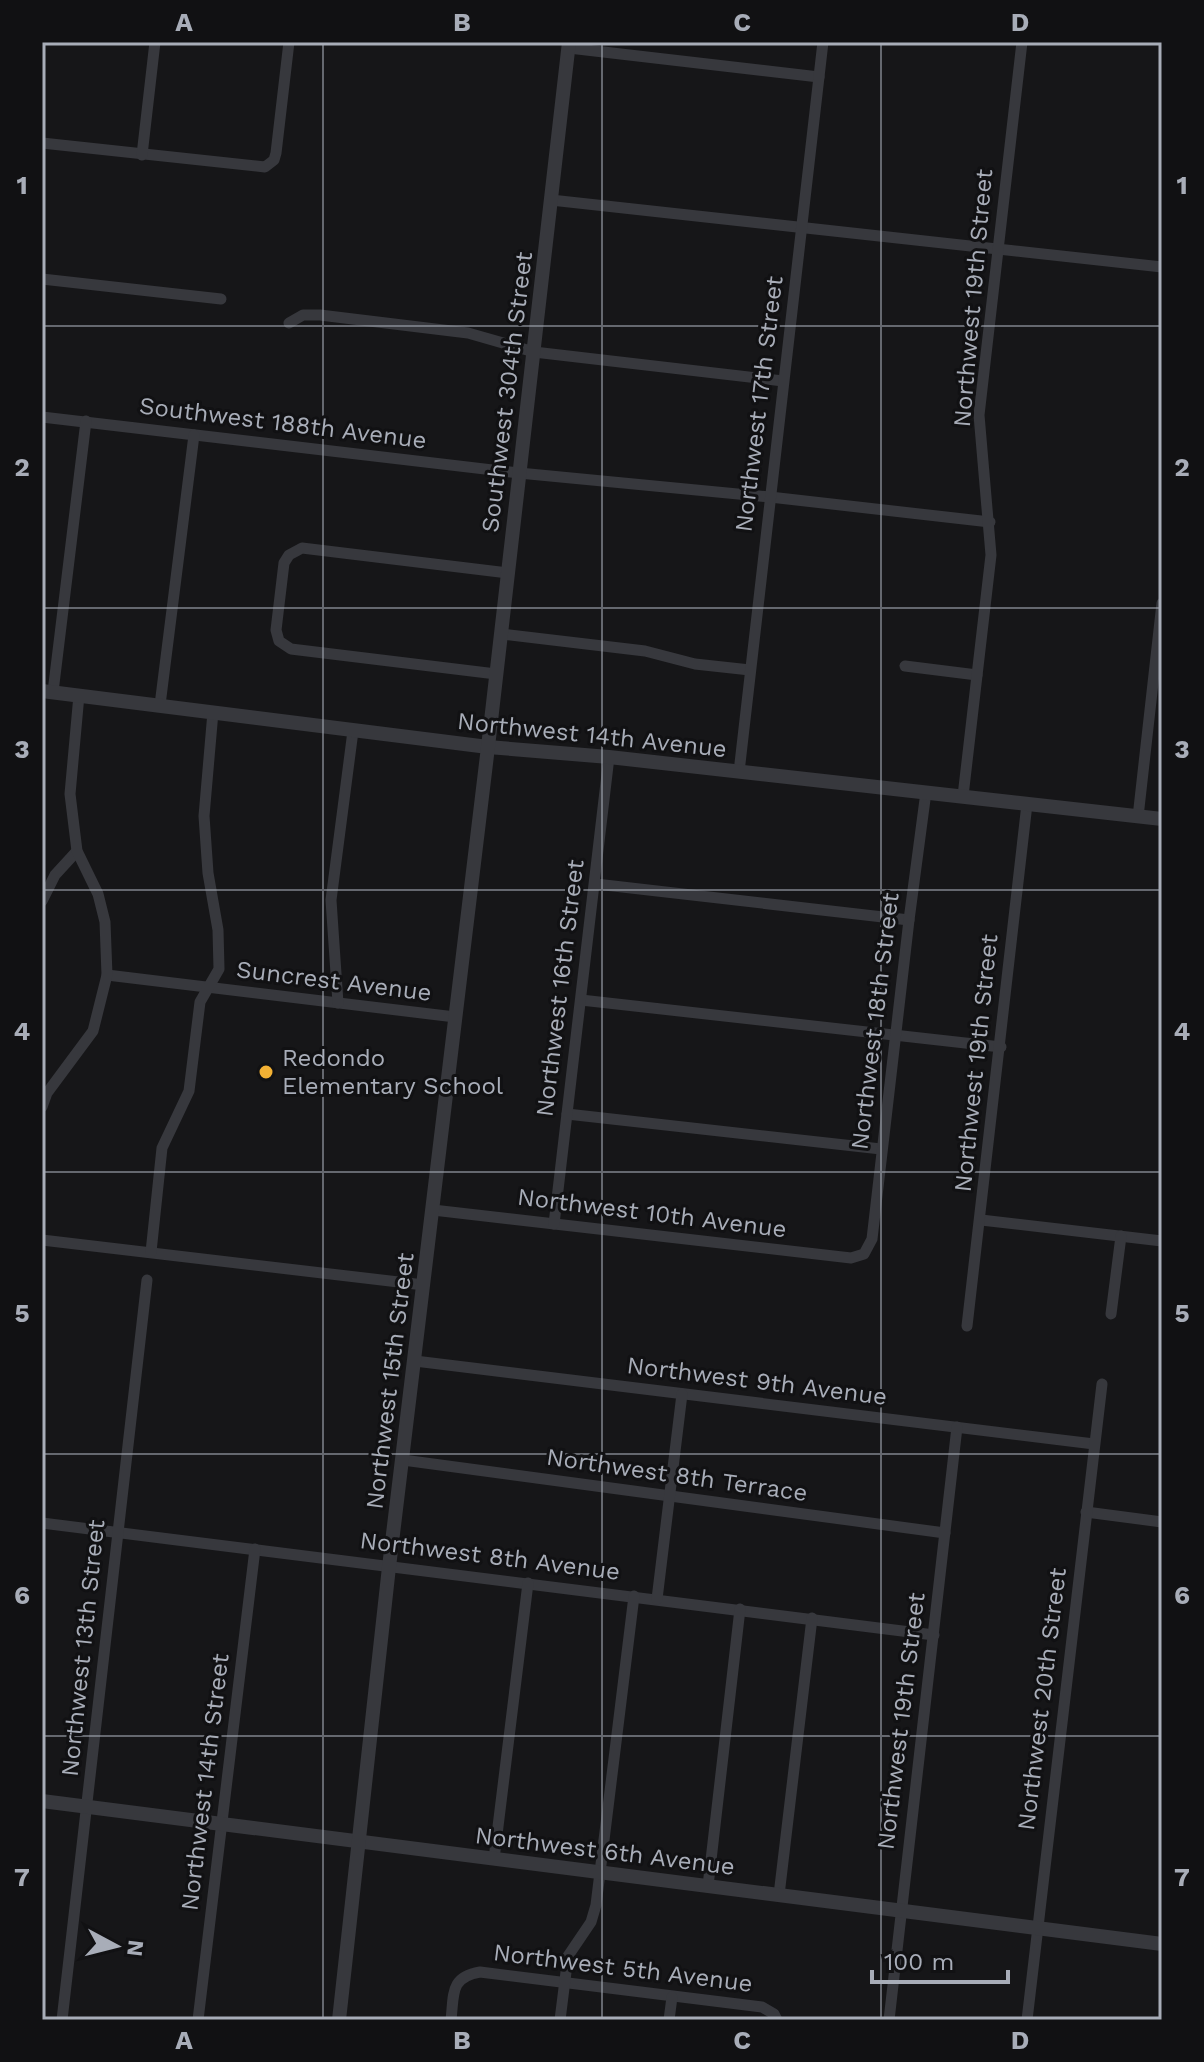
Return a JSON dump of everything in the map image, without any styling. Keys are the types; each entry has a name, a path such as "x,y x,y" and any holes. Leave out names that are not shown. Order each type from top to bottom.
{"street":[{"path":"142,155 155,42"},
{"path":"42,143 259,167 270,164 276,153 289,42"},
{"name":"Northwest 17th Street","path":"739,772 823,42"},
{"name":"Northwest 19th Street","path":"963,796 991,555 979,415 1022,42"},
{"path":"569,45 819,77"},
{"name":"Southwest 304th Street","path":"488,747 569,45"},
{"path":"551,200 1162,267"},
{"path":"42,279 221,299"},
{"path":"289,323 303,315 320,315 468,333 534,352 783,381"},
{"name":"Southwest 188th Avenue","path":"42,417 519,473 990,522"},
{"path":"48,692 86,421"},
{"path":"160,705 194,435"},
{"path":"496,674 291,649 279,641 276,630 284,563 289,555 302,548 508,573"},
{"path":"1138,817 1162,603"},
{"path":"501,634 645,651 695,664 750,670"},
{"path":"905,666 977,675"},
{"name":"Northwest 14th Avenue","path":"48,692 488,747 609,757 1162,819"},
{"path":"42,1107 47,1093 93,1031 107,975 105,922 98,894 77,851 70,794 79,695"},
{"path":"151,1252 162,1148 189,1091 200,1002 219,969 218,930 208,873 204,816 213,712"},
{"path":"338,1003 331,900 353,731"},
{"name":"Northwest 15th Street","path":"339,2020 389,1567 488,747"},
{"name":"Northwest 16th Street","path":"554,1224 609,757"},
{"name":"Northwest 18th Street","path":"864,1254 872,1239 926,792"},
{"name":"Northwest 19th Street","path":"967,1326 1027,804"},
{"path":"42,901 55,875 77,851"},
{"path":"596,884 909,920"},
{"name":"Suncrest Avenue","path":"107,975 455,1017"},
{"path":"581,1000 1001,1047"},
{"path":"42,1081 47,1093"},
{"path":"567,1114 881,1149"},
{"name":"Northwest 10th Avenue","path":"433,1210 851,1258 864,1254"},
{"path":"981,1220 1162,1241"},
{"path":"1111,1314 1121,1236"},
{"path":"42,1240 424,1285"},
{"name":"Northwest 13th Street","path":"62,2020 147,1280"},
{"name":"Northwest 9th Avenue","path":"415,1361 1094,1444"},
{"name":"Northwest 20th Street","path":"1027,2020 1102,1384"},
{"path":"657,1599 682,1394"},
{"name":"Northwest 19th Street","path":"889,2020 957,1427"},
{"name":"Northwest 8th Terrace","path":"403,1460 945,1533"},
{"path":"1086,1512 1162,1522"},
{"name":"Northwest 8th Avenue","path":"42,1523 934,1635"},
{"name":"Northwest 14th Street","path":"198,2020 255,1549"},
{"path":"494,1859 528,1583"},
{"path":"560,2020 568,1956 591,1922 601,1873 634,1596"},
{"path":"708,1886 740,1609"},
{"path":"779,1895 812,1618"},
{"name":"Northwest 6th Avenue","path":"42,1801 1162,1944"},
{"name":"Northwest 5th Avenue","path":"451,2020 455,1985 465,1974 480,1972 762,2007 776,2017"},
{"path":"669,2020 672,1997"}],"place":[{"name":"Redondo Elementary School","path":"266,1072"}]}
